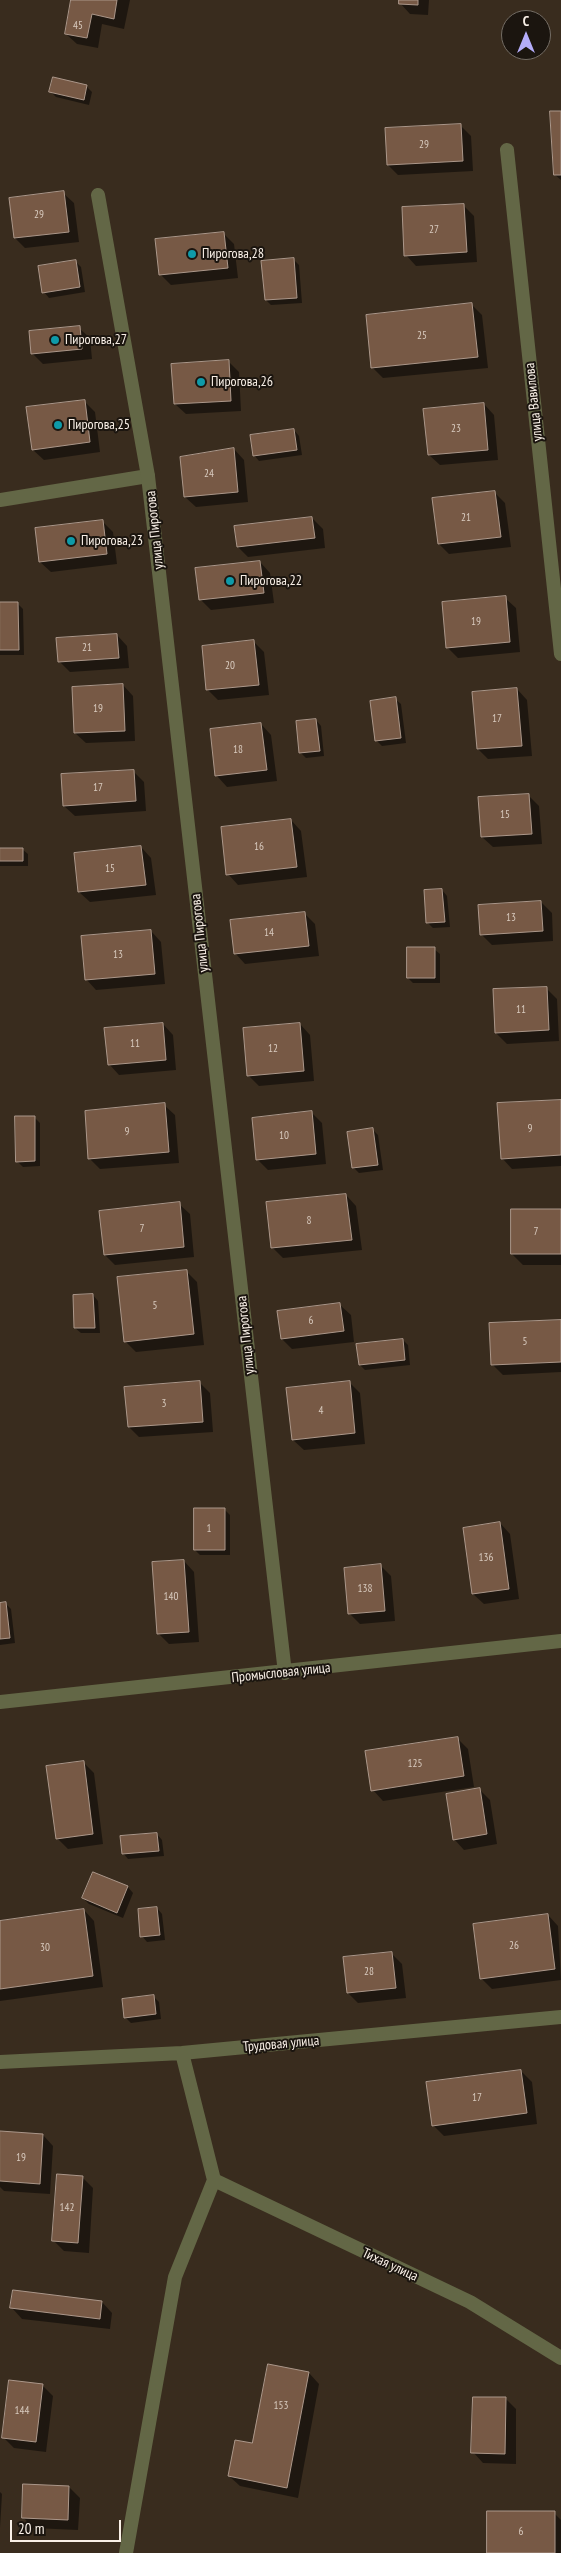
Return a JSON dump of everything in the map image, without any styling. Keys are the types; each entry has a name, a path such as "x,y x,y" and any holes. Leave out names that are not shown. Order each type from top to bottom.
{"street":[{"name":"улица Вавилова","path":"507,150 561,654"},
{"name":"улица Пирогова","path":"98,195 148,476 284,1673"},
{"path":"0,500 148,476"},
{"name":"Промысловая улица","path":"0,1702 284,1673 561,1641"},
{"name":"Трудовая улица","path":"0,2062 182,2053 561,2017"},
{"path":"126,2553 175,2277 214,2180 182,2053"},
{"name":"Тихая улица","path":"214,2180 470,2302 561,2358"}],"building":[{"path":"71,0 117,0 114,19 92,14 87,38 65,34"},
{"path":"399,0 418,0 418,5 399,4"},
{"path":"53,77 87,85 84,100 49,92"},
{"path":"550,111 561,111 561,175 554,175"},
{"path":"461,124 463,161 387,165 385,128"},
{"path":"64,191 69,232 14,238 9,198"},
{"path":"464,204 467,252 404,256 402,207"},
{"name":"Пирогова,28","path":"224,232 228,268 159,275 155,239"},
{"path":"294,258 297,298 265,300 261,261"},
{"path":"76,260 80,287 42,293 38,266"},
{"path":"472,303 478,357 371,368 366,315"},
{"name":"Пирогова,27","path":"80,326 82,349 31,354 29,331"},
{"name":"Пирогова,26","path":"229,360 231,401 174,404 171,364"},
{"name":"Пирогова,25","path":"85,400 90,442 32,450 26,407"},
{"path":"484,403 488,450 428,455 423,409"},
{"path":"294,429 297,450 253,456 250,435"},
{"path":"234,448 238,492 184,497 180,457"},
{"path":"495,491 501,537 438,544 432,498"},
{"path":"312,517 315,538 237,547 234,526"},
{"name":"Пирогова,23","path":"103,520 107,554 39,562 35,528"},
{"name":"Пирогова,22","path":"260,561 264,593 199,600 195,568"},
{"path":"506,596 510,642 446,648 442,602"},
{"path":"0,602 18,602 19,650 0,650"},
{"path":"117,634 119,658 58,662 56,638"},
{"path":"254,640 259,685 206,690 202,646"},
{"path":"123,684 125,731 74,733 72,687"},
{"path":"517,688 522,746 477,749 472,692"},
{"path":"396,697 401,738 375,741 370,701"},
{"path":"316,719 320,751 299,753 296,721"},
{"path":"261,723 267,770 215,776 210,729"},
{"path":"134,770 136,801 63,806 61,774"},
{"path":"529,794 532,834 481,837 478,797"},
{"path":"291,819 297,867 226,875 221,827"},
{"path":"141,846 146,885 78,892 74,853"},
{"path":"0,848 23,848 23,861 0,861"},
{"path":"442,889 445,922 426,923 424,890"},
{"path":"541,901 543,931 480,935 478,905"},
{"path":"305,912 309,946 234,954 230,920"},
{"path":"151,930 155,974 85,980 81,936"},
{"path":"407,947 435,947 435,978 407,978"},
{"path":"547,987 549,1030 495,1033 493,989"},
{"path":"163,1023 166,1060 108,1065 104,1028"},
{"path":"300,1023 304,1071 247,1076 243,1028"},
{"path":"561,1100 561,1155 501,1159 497,1103"},
{"path":"165,1103 169,1152 88,1159 85,1111"},
{"path":"312,1111 316,1154 256,1160 252,1118"},
{"path":"15,1116 35,1116 35,1161 16,1162"},
{"path":"373,1128 378,1165 352,1168 347,1132"},
{"path":"346,1194 352,1240 271,1248 266,1202"},
{"path":"180,1202 184,1247 104,1255 99,1211"},
{"path":"511,1209 561,1209 561,1254 511,1254"},
{"path":"187,1270 194,1334 124,1342 117,1277"},
{"path":"93,1294 95,1328 74,1328 73,1295"},
{"path":"340,1303 344,1331 281,1339 277,1311"},
{"path":"561,1320 561,1362 491,1365 489,1323"},
{"path":"403,1339 405,1360 359,1365 356,1344"},
{"path":"200,1381 203,1422 128,1427 124,1387"},
{"path":"350,1381 355,1433 292,1440 286,1388"},
{"path":"194,1508 225,1508 225,1550 194,1550"},
{"path":"500,1522 509,1589 472,1594 463,1528"},
{"path":"184,1560 189,1632 157,1634 152,1562"},
{"path":"381,1564 385,1611 348,1614 344,1568"},
{"path":"6,1602 10,1638 0,1639 0,1603"},
{"path":"458,1737 464,1776 371,1791 365,1751"},
{"path":"84,1761 93,1834 56,1839 46,1766"},
{"path":"480,1788 487,1834 453,1840 446,1794"},
{"path":"157,1833 159,1851 122,1854 120,1836"},
{"path":"93,1872 128,1886 117,1913 82,1898"},
{"path":"157,1907 160,1935 140,1937 138,1909"},
{"path":"84,1909 93,1976 0,1989 0,1921"},
{"path":"548,1914 555,1969 480,1979 473,1924"},
{"path":"392,1952 396,1988 347,1993 343,1957"},
{"path":"154,1995 156,2014 124,2018 122,1999"},
{"path":"521,2070 527,2113 432,2126 426,2082"},
{"path":"0,2131 43,2134 40,2184 0,2181"},
{"path":"57,2174 83,2176 78,2243 52,2241"},
{"path":"13,2290 102,2301 100,2319 10,2308"},
{"path":"268,2364 309,2372 287,2488 228,2476 235,2440 252,2443"},
{"path":"9,2380 43,2384 36,2442 2,2438"},
{"path":"473,2397 506,2397 505,2454 471,2453"},
{"path":"23,2484 69,2486 68,2520 22,2518"},
{"path":"487,2511 555,2511 555,2553 487,2553"}],"place":[{"name":"Пирогова,28","path":"192,254"},
{"name":"Пирогова,27","path":"55,340"},
{"name":"Пирогова,26","path":"201,382"},
{"name":"Пирогова,25","path":"58,425"},
{"name":"Пирогова,23","path":"71,541"},
{"name":"Пирогова,22","path":"230,581"}]}
